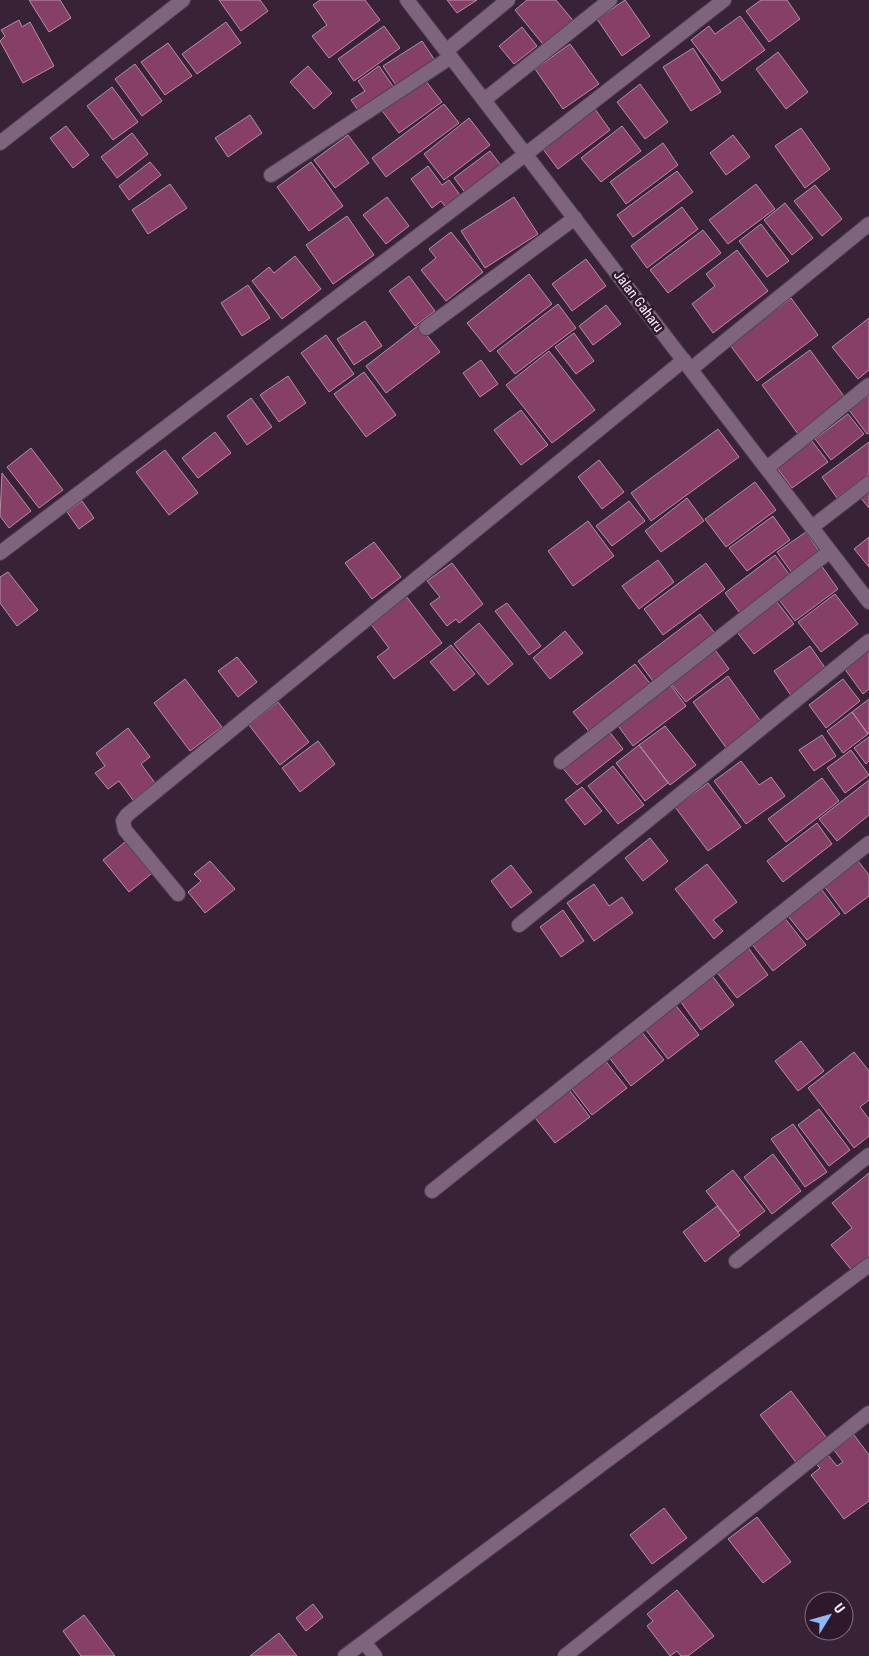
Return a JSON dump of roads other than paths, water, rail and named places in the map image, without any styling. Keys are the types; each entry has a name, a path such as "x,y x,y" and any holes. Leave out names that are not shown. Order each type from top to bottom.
{"street":[{"path":"0,143 183,0"},
{"name":"Jalan Gaharu","path":"407,0 869,601"},
{"path":"271,175 449,54 508,0"},
{"path":"484,100 610,0"},
{"path":"0,553 526,154 724,0"},
{"path":"426,328 575,218"},
{"path":"178,894 125,830 123,821 128,815 687,364 869,224"},
{"path":"767,468 869,385"},
{"path":"812,527 869,483"},
{"path":"561,762 830,551"},
{"path":"519,925 869,641"},
{"path":"432,1191 869,843"},
{"path":"736,1260 869,1156"},
{"path":"345,1656 869,1265"},
{"path":"565,1656 869,1413"},
{"path":"364,1642 375,1656"}]}
